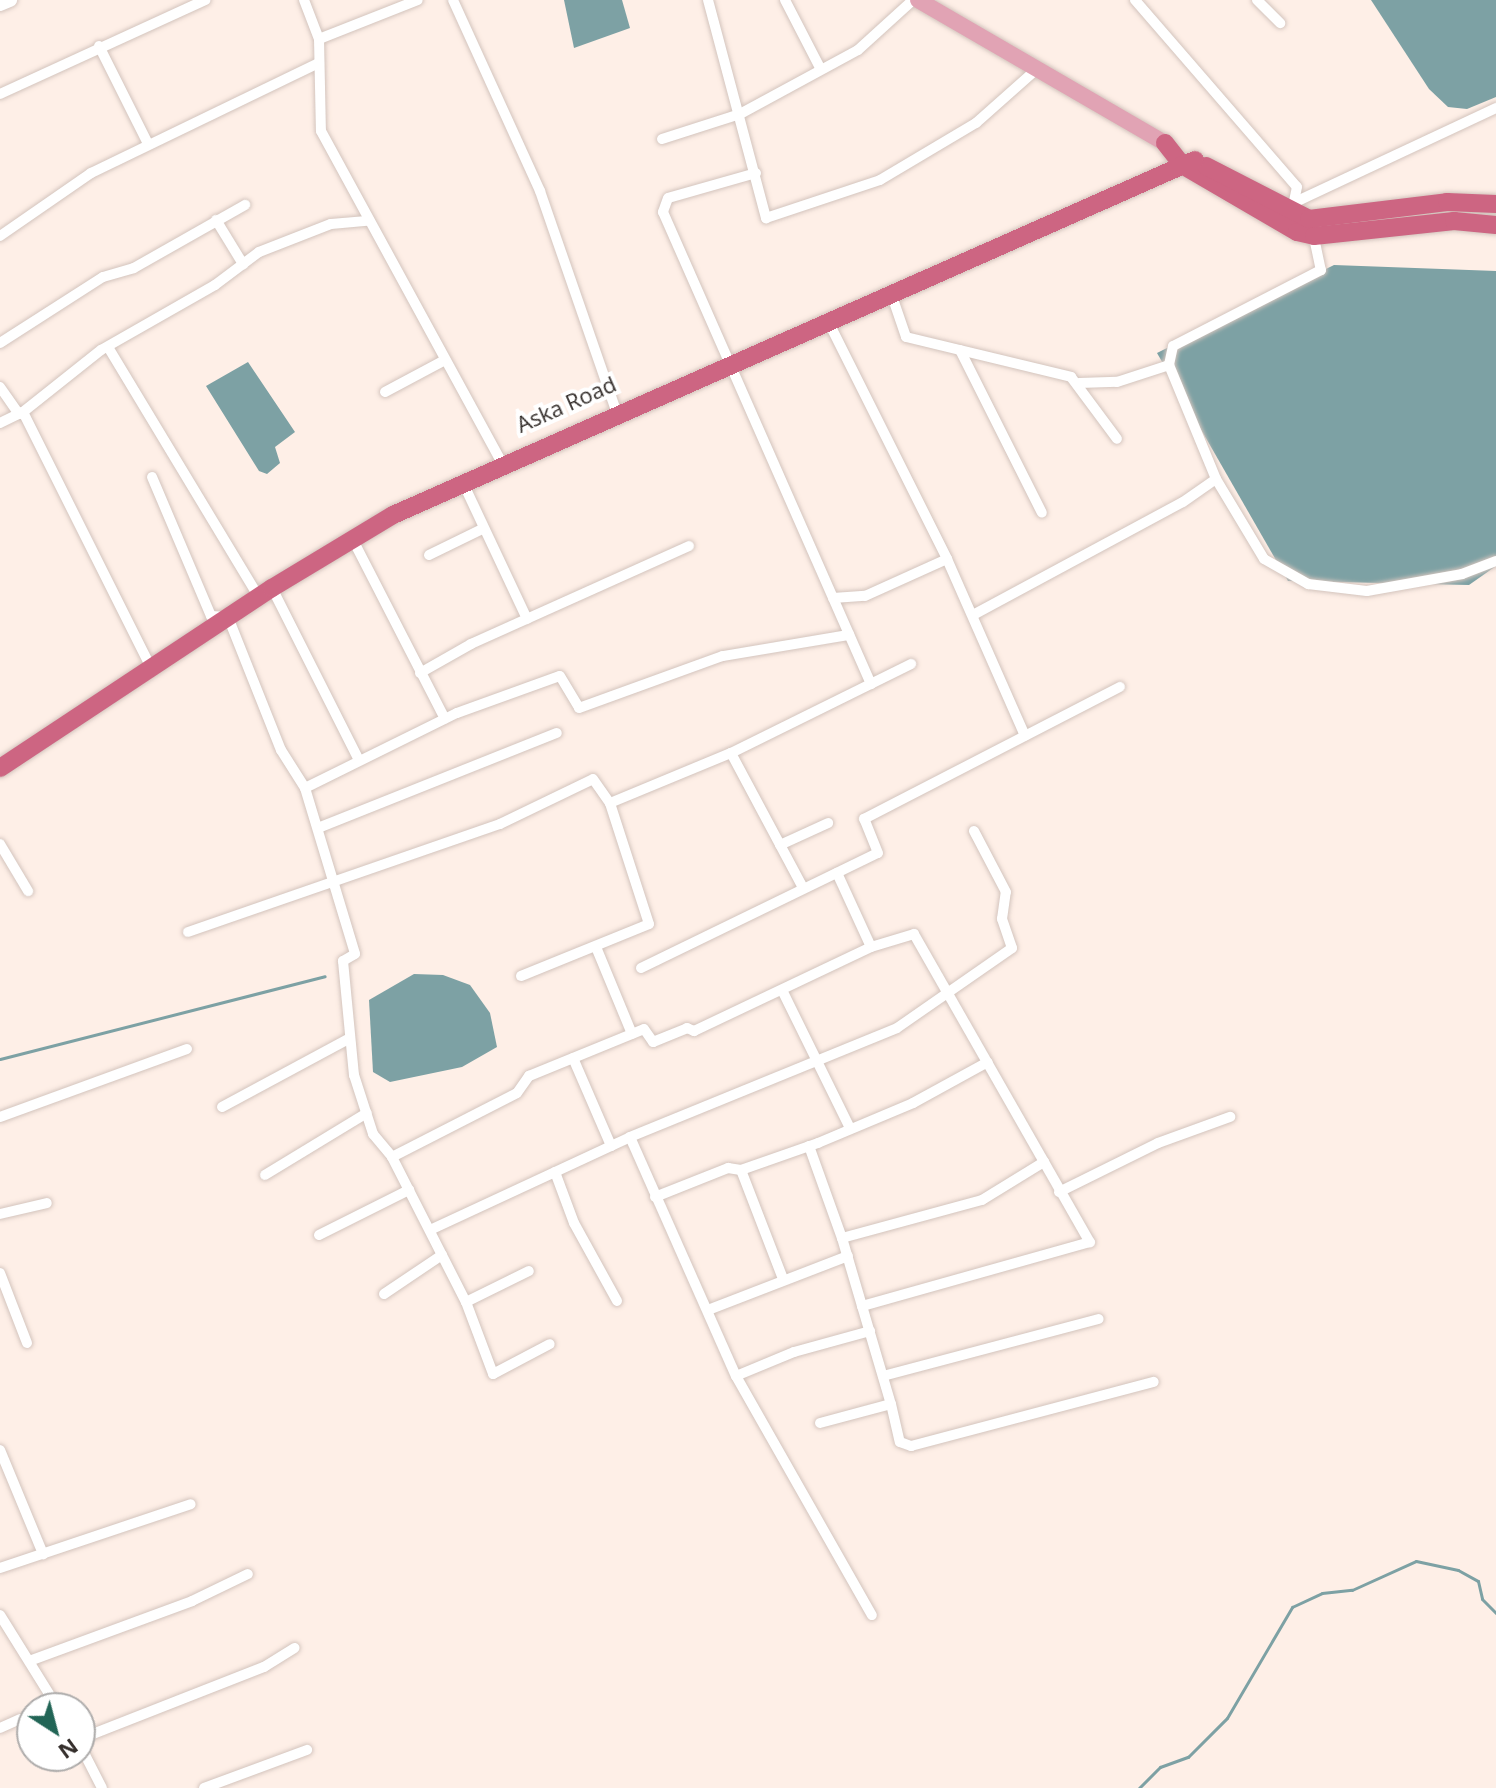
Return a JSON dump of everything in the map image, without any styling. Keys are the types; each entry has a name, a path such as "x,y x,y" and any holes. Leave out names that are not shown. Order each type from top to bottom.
{"highway":[{"name":"Aska Road","path":"0,755 149,664 383,510 502,463 615,408 729,362 1179,156"},
{"path":"1179,156 1289,207 1312,228 1454,221 1496,225"},
{"path":"1179,156 1297,232 1447,202 1496,204"},
{"path":"263,588 352,538 464,485 502,463 729,362 830,325 1179,156"},
{"path":"0,768 149,664"}],"main road":[{"path":"915,0 1040,66 1179,156"}],"street":[{"path":"0,4 10,0"},
{"path":"0,94 205,0"},
{"path":"304,0 319,39 321,131 367,221 502,463"},
{"path":"319,39 418,0"},
{"path":"453,0 540,191 615,408"},
{"path":"708,0 766,218 880,180 976,123 1040,66"},
{"path":"785,0 819,66"},
{"path":"662,139 740,114 819,66 858,50 915,0"},
{"path":"1135,0 1271,153 1297,187 1289,207"},
{"path":"1257,0 1280,23"},
{"path":"99,46 148,144"},
{"path":"0,236 91,173 319,63"},
{"path":"1289,207 1496,108"},
{"path":"756,173 663,202 663,212 871,684"},
{"path":"0,343 103,277 134,268 245,205"},
{"path":"216,220 243,264"},
{"path":"0,423 21,413 108,347 259,252 331,224 367,221"},
{"path":"1312,228 1321,270 1173,346 1169,365 1216,479 1264,559 1308,584 1367,591 1462,574 1496,561"},
{"path":"892,296 906,337 1071,377 1079,383 1117,439"},
{"path":"830,325 947,559 1025,736"},
{"path":"108,347 263,588 359,760"},
{"path":"960,350 1042,513"},
{"path":"385,392 445,360"},
{"path":"1079,383 1117,382 1169,365"},
{"path":"0,387 21,413 149,664"},
{"path":"152,477 281,750 305,788 336,882 355,954 343,961 350,1038 354,1075 373,1134 392,1157 430,1230 466,1302 493,1374 550,1344"},
{"path":"973,615 1183,502 1216,479"},
{"path":"464,485 527,619"},
{"path":"429,555 484,528"},
{"path":"352,538 445,719"},
{"path":"420,673 527,619 689,546"},
{"path":"833,598 865,596 947,559"},
{"path":"305,788 445,719 560,676 579,708 723,656 849,635"},
{"path":"610,803 731,753 911,664"},
{"path":"641,968 878,853 864,819 1120,687"},
{"path":"318,828 557,733"},
{"path":"731,753 803,888"},
{"path":"188,932 500,824 593,779 610,803 649,924 521,976"},
{"path":"780,845 828,823"},
{"path":"430,1230 630,1137 815,1058 897,1028 1012,948 1002,919 1006,892 974,831"},
{"path":"0,844 28,891"},
{"path":"837,873 871,947"},
{"path":"392,1157 517,1093 529,1076 644,1029 653,1042 687,1028 694,1031 871,947 914,934 1090,1242 862,1306"},
{"path":"596,947 632,1034"},
{"path":"782,990 849,1126"},
{"path":"222,1107 350,1038"},
{"path":"0,1117 187,1049"},
{"path":"573,1058 611,1146"},
{"path":"655,1197 728,1168 741,1170 809,1146 849,1126 913,1103 988,1062"},
{"path":"265,1175 367,1113"},
{"path":"1059,1192 1158,1143 1230,1117"},
{"path":"630,1137 736,1376 872,1615"},
{"path":"809,1146 848,1256 900,1442 911,1446 1154,1382"},
{"path":"842,1238 982,1200 1044,1162"},
{"path":"741,1170 783,1279"},
{"path":"555,1172 574,1223 617,1301"},
{"path":"319,1235 409,1190"},
{"path":"0,1214 47,1203"},
{"path":"384,1294 442,1255"},
{"path":"708,1310 848,1256"},
{"path":"466,1302 529,1271"},
{"path":"0,1273 27,1343"},
{"path":"883,1376 1099,1319"},
{"path":"736,1376 794,1352 870,1331"},
{"path":"820,1423 891,1404"},
{"path":"0,1450 4,1469 43,1554"},
{"path":"0,1568 191,1504"},
{"path":"32,1660 192,1601 248,1574"},
{"path":"0,1615 32,1660 49,1692"},
{"path":"96,1733 264,1667 294,1648"},
{"path":"204,1788 307,1750"}],"water":[{"path":"564,0 622,0 630,28 574,48"},
{"path":"1371,0 1496,0 1496,97 1467,109 1448,107 1429,89"},
{"path":"1334,265 1496,271 1496,566 1469,585 1288,581 1157,353"},
{"path":"248,362 295,432 275,447 280,463 267,474 259,471 206,386"},
{"path":"414,974 443,975 470,985 490,1013 497,1047 462,1067 390,1082 373,1072 369,1000"}],"waterway":[{"path":"0,1059 325,976"},
{"path":"1139,1788 1160,1767 1188,1757 1227,1718 1292,1607 1322,1593 1352,1590 1416,1561 1458,1570 1478,1581 1482,1599 1496,1613"}]}
